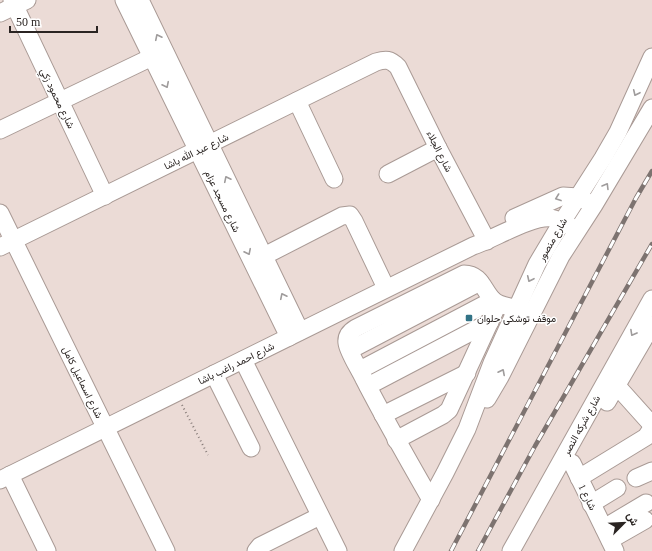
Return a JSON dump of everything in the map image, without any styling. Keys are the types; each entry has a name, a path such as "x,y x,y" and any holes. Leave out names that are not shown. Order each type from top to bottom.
{"street":[{"name":"شارع مسجد عزام","path":"124,0 152,57 264,256 295,334"},
{"name":"شارع مسجد عزام","path":"140,0 204,147 295,334"},
{"name":"شارع محمود زكي","path":"13,5 105,196"},
{"path":"0,130 152,57"},
{"name":"شارع منصور","path":"467,429 492,363 537,264 578,196 604,158 618,132 652,57"},
{"name":"شارع عبد الله باشا","path":"7,244 376,62 384,60 392,61"},
{"name":"شارع الجلاء","path":"392,61 402,74 481,241"},
{"path":"297,101 334,179"},
{"name":"شارع منصور","path":"403,551 467,429 500,377 561,256 594,205 652,108"},
{"path":"388,174 438,148"},
{"name":"شارع احمد راغب باشا","path":"481,241 503,223 556,198 569,195 578,196"},
{"path":"578,196 594,205"},
{"name":"شارع اسماعيل كامل","path":"0,213 7,244 105,428 166,551"},
{"path":"264,256 342,216 350,215 386,288"},
{"name":"شارع احمد راغب باشا","path":"5,478 481,241 543,218 550,218 562,222 577,230"},
{"path":"431,500 396,440 368,386 350,350 347,342 348,336 356,328 464,274 470,274 475,277 496,302 516,308"},
{"name":"شارع شركه النصر","path":"510,551 652,299"},
{"path":"396,440 447,412 451,408 490,322 496,302"},
{"path":"360,370 496,302"},
{"path":"368,386 490,322"},
{"name":"شارع شركه النصر","path":"524,551 575,471 617,386 652,325"},
{"path":"243,360 338,551"},
{"path":"383,415 467,373"},
{"path":"214,374 251,448"},
{"path":"617,386 652,425"},
{"path":"575,471 646,437 652,428"},
{"name":"شارع 1","path":"575,471 609,540"},
{"path":"636,478 652,471"},
{"path":"5,478 47,551"},
{"path":"592,504 617,488"},
{"path":"609,540 646,503"},
{"path":"256,551 260,546 320,516"},
{"path":"609,540 645,520"}],"path":[{"path":"176,393 208,455"}],"railway":[{"path":"451,551 636,198 652,171"},
{"path":"478,551 535,446 652,244"}],"place":[{"name":"موقف توشكى حلوان","path":"469,318"}]}
